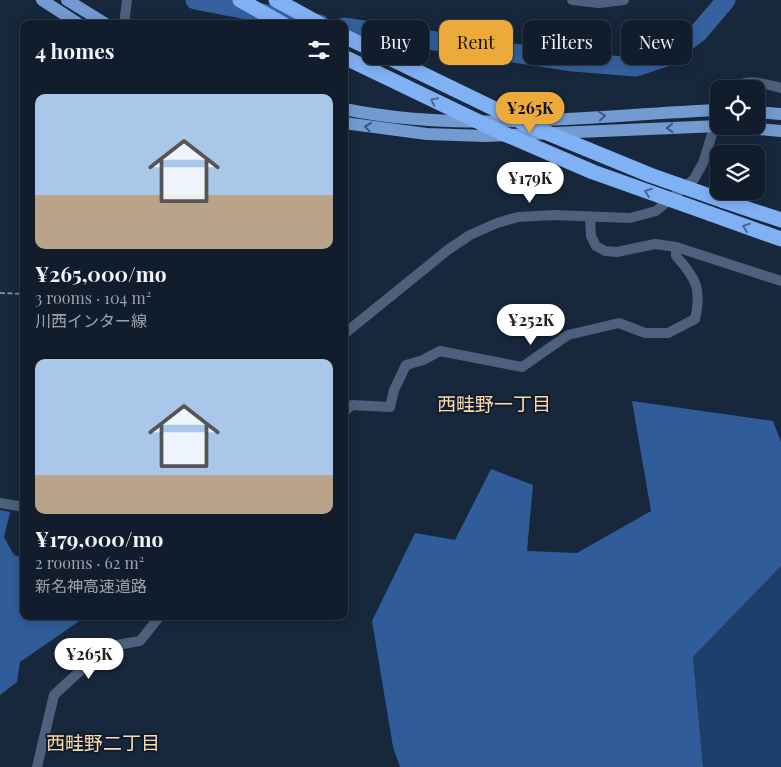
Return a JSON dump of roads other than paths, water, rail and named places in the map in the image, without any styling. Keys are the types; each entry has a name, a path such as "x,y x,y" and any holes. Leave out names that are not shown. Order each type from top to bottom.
{"highway":[{"path":"240,0 276,20"},
{"path":"276,0 313,20"},
{"path":"348,38 528,125 650,175 710,194"},
{"path":"348,59 500,132 593,172 781,240"},
{"path":"729,200 781,220"},
{"path":"730,200 781,212"}],"main road":[{"path":"42,0 73,20"},
{"path":"67,0 100,20"},
{"path":"348,110 428,120 490,121 710,111"},
{"path":"765,113 781,114"},
{"path":"348,124 427,134 485,136 710,126"},
{"path":"765,130 781,131"}],"street":[{"path":"124,20 127,0"},
{"path":"572,0 598,3 624,0"},
{"path":"765,84 781,88"},
{"path":"348,331 449,249 470,235 497,223 518,217 554,215 590,218 630,218 656,211 694,179 716,135"},
{"path":"590,218 591,236 596,246 606,250 617,252 655,244 676,247 781,281"},
{"path":"348,408 352,405 390,407 394,390 406,365 440,351 522,367 568,335 619,324 645,333 668,333 695,319 698,305 694,276 676,256 676,247"},
{"path":"0,502 20,506"},
{"path":"38,767 54,695 106,648 140,641 157,620"}],"waterway":[{"path":"195,0 299,20"},
{"path":"348,28 573,62 636,67 666,57 698,33 726,0"}],"district":[{"name":"西畦野一丁目","path":"494,404"},
{"name":"西畦野二丁目","path":"103,743"}]}
